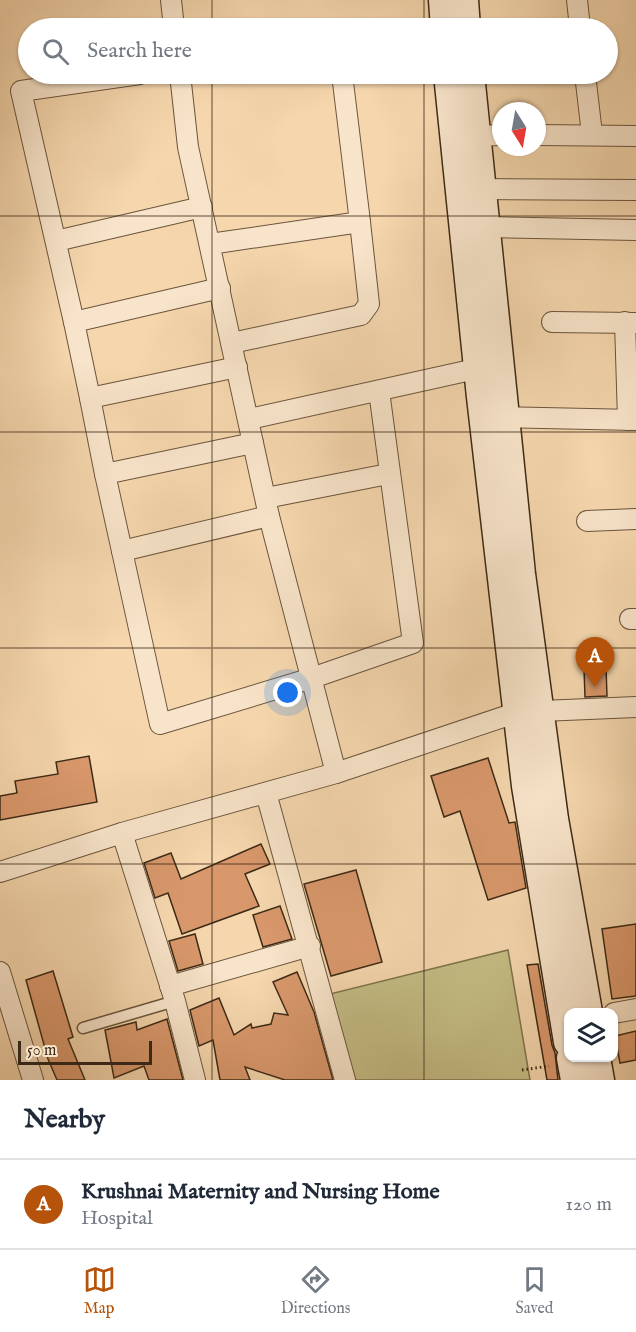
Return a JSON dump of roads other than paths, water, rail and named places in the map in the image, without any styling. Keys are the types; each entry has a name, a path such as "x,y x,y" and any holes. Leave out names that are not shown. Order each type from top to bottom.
{"street":[{"path":"171,0 173,18"},
{"path":"443,0 444,18"},
{"path":"464,0 465,18"},
{"path":"577,0 579,18"},
{"path":"70,84 21,91 74,322 160,724 312,678 413,643 388,474 379,391"},
{"path":"181,84 189,147 267,507 336,773"},
{"path":"232,343 360,315 366,310 369,303 343,84"},
{"path":"449,84 489,366 529,711 526,786 569,1008"},
{"path":"473,84 489,136 482,189 486,227 489,366"},
{"path":"586,84 592,134"},
{"path":"546,135 636,136"},
{"path":"482,189 636,190"},
{"path":"56,241 202,207"},
{"path":"210,244 360,222"},
{"path":"486,227 636,230"},
{"path":"74,322 220,288"},
{"path":"494,417 632,420 630,322 552,321"},
{"path":"249,419 489,366"},
{"path":"90,398 237,367"},
{"path":"105,474 253,443"},
{"path":"122,551 267,507 388,474"},
{"path":"587,521 636,519"},
{"path":"0,872 122,833 336,773 529,711 636,707"},
{"path":"266,793 310,946 345,1080"},
{"path":"122,833 173,994 195,1080"},
{"path":"173,994 310,946"},
{"path":"0,972 33,1080"},
{"path":"618,1012 636,1009"},
{"path":"588,1062 600,1080"}],"lane":[{"path":"83,1028 173,994"}],"place":[{"name":"Krushnai Maternity and Nursing Home","path":"595,687"}]}
